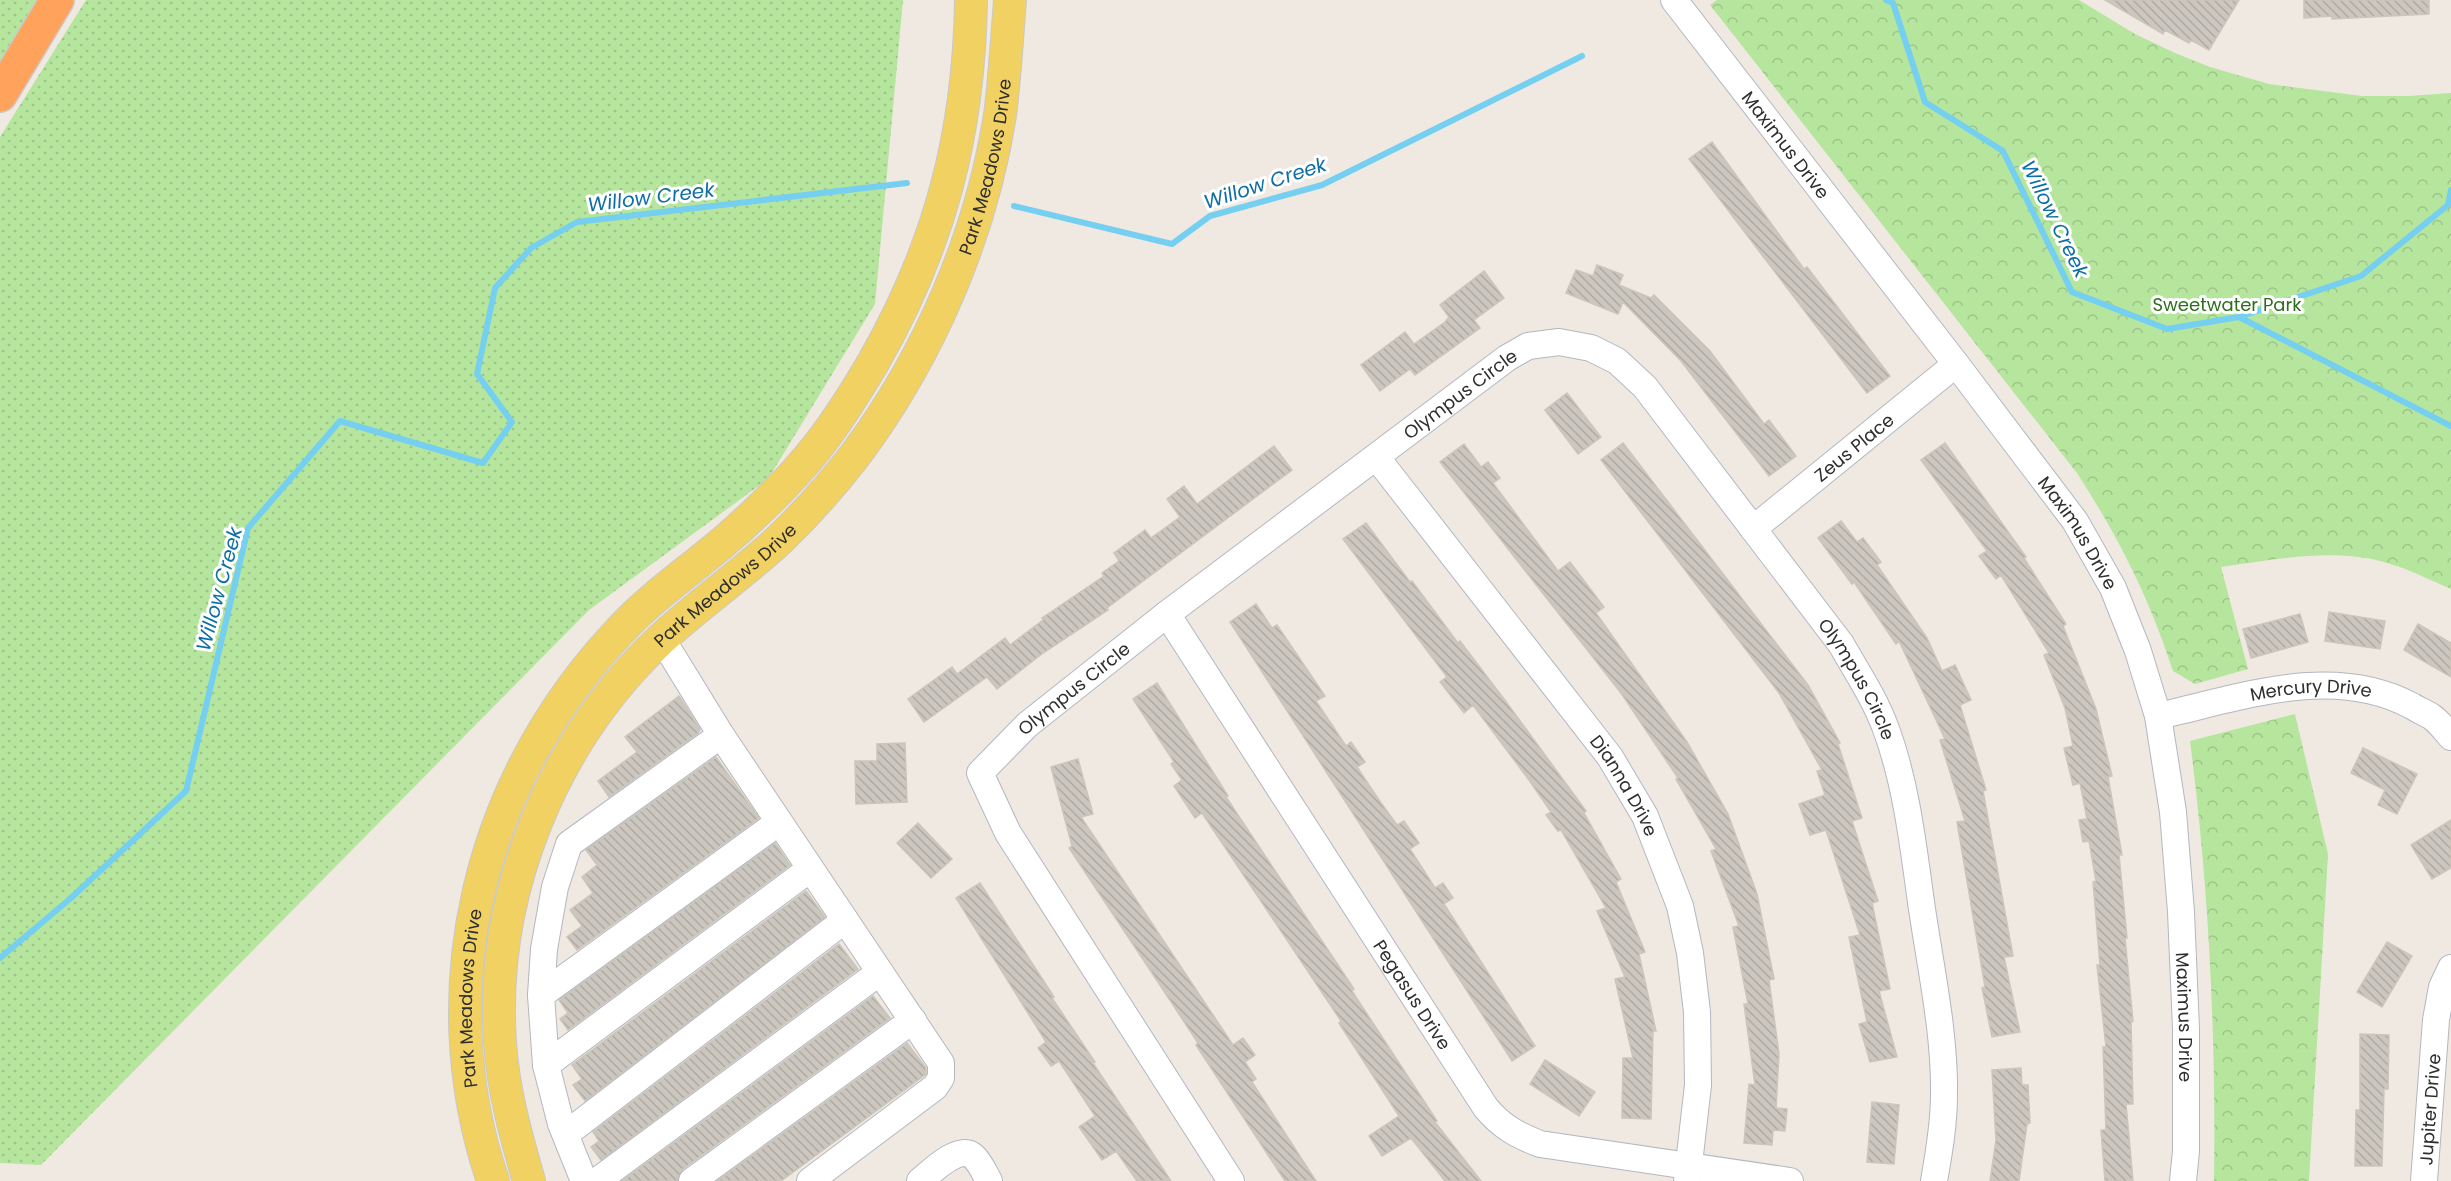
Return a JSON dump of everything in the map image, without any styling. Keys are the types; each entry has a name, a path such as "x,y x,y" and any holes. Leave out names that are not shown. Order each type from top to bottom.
{"highway":[{"path":"0,95 57,0"}],"main road":[{"name":"Park Meadows Drive","path":"493,1181 475,1115 467,1068 465,1018 473,920 482,873 496,827 538,739 585,670 617,633 642,609 730,537 793,475 818,446 857,391 905,304 921,267 946,193 956,152 969,58 970,0"},
{"name":"Park Meadows Drive","path":"530,1181 506,1087 500,1042 501,960 519,872 533,831 564,763 611,693 662,639 779,540 807,511 855,456 925,343 957,272 992,157 1001,105 1010,0"}],"street":[{"name":"Maximus Drive","path":"1674,0 2075,521 2113,588 2138,651 2158,716 2173,812 2181,912 2186,1029 2186,1151 2183,1181"},
{"name":"Olympus Circle","path":"1231,1181 1008,833 980,773 1027,725 1167,614 1507,358 1528,346 1559,342 1591,348 1617,361 1645,387 1841,644 1886,728 1897,768 1915,859 1942,1047 1944,1096 1941,1144 1934,1181"},
{"name":"Zeus Place","path":"1753,529 1956,364"},
{"name":"Dianna Drive","path":"1377,458 1610,758 1646,816 1680,906 1690,953 1697,1012 1698,1085 1688,1173"},
{"name":"Pegasus Drive","path":"1167,614 1486,1108 1499,1124 1516,1135 1540,1144 1688,1173 1790,1181"},
{"path":"662,639 721,735 942,1063 941,1078 935,1087 810,1181"},
{"name":"Mercury Drive","path":"2158,716 2280,689 2315,685 2353,686 2395,697 2432,717 2451,737"},
{"path":"584,1181 566,1134 546,1065 541,995 544,949 555,887 569,844 721,735"},
{"path":"541,995 779,822"},
{"path":"546,1065 810,869"},
{"path":"566,1134 845,920"},
{"name":"Jupiter Drive","path":"2424,1181 2436,1020 2442,987 2451,968"},
{"path":"597,1181 880,972"},
{"path":"692,1181 913,1020"},
{"path":"920,1181 951,1156 966,1153 973,1156 989,1181"}],"green space":[{"path":"0,0 37,0 0,65"},
{"path":"86,0 903,0 875,304 768,479 589,610 41,1165 0,1163 0,137"},
{"name":"Sweetwater Park","path":"1717,0 2079,0 2135,34 2175,53 2210,67 2269,84 2362,96 2451,93 2451,589 2395,565 2367,558 2304,556 2221,567 2248,669 2195,684 2173,671 2154,617 2132,569 2077,473 1710,5"},
{"path":"2295,714 2328,854 2309,1181 2214,1181 2214,1070 2210,961 2197,796 2190,741"}],"building":[{"path":"2105,0 2239,0 2209,50 2191,40 2189,43 2165,30 2163,34"},
{"path":"2304,0 2429,0 2429,14 2332,19 2332,16 2304,18"},
{"path":"1712,142 1804,269 1807,267 1890,376 1867,393 1689,159"},
{"path":"1597,265 1623,275 1619,285 1651,298 1654,295 1710,351 1764,424 1769,420 1796,456 1769,476 1681,361 1623,302 1618,314 1566,293 1576,270 1593,276"},
{"path":"1484,271 1504,298 1474,320 1480,328 1415,375 1410,369 1380,391 1361,365 1405,332 1414,344 1445,322 1449,317 1440,305"},
{"path":"1567,393 1601,437 1578,454 1545,410"},
{"path":"1623,443 1808,685 1840,743 1838,744 1862,818 1852,821 1878,901 1872,903 1890,989 1879,991 1897,1057 1870,1062 1859,1024 1867,1022 1849,937 1860,935 1826,830 1810,835 1799,804 1825,795 1817,771 1822,770 1779,693 1601,460"},
{"path":"1945,443 2026,557 2024,558 2066,624 2063,626 2096,709 2112,776 2108,777 2122,855 2119,855 2133,1021 2131,1022 2133,1104 2126,1104 2133,1181 2105,1181 2101,1130 2106,1130 2103,1047 2106,1047 2097,965 2100,965 2093,882 2096,881 2089,841 2083,842 2079,820 2087,819 2080,783 2073,785 2064,748 2073,746 2065,708 2044,655 2049,653 2001,575 1996,579 1979,556 1987,551 1921,460"},
{"path":"1464,444 1481,467 1488,462 1500,478 1493,483 1558,571 1570,562 1604,607 1596,613 1687,742 1728,814 1757,894 1774,979 1769,980 1779,1054 1776,1108 1787,1109 1785,1131 1773,1130 1772,1145 1744,1143 1749,1084 1755,1085 1744,1004 1748,1004 1733,927 1739,926 1711,851 1716,849 1676,779 1678,778 1621,693 1440,462"},
{"path":"1274,446 1292,470 1107,608 1108,610 1043,653 997,689 987,677 924,722 908,699 952,667 957,674 1005,638 1010,645 1043,620 1042,618 1104,576 1102,573 1119,561 1114,553 1145,530 1151,538 1180,517 1167,499 1184,486 1197,504"},
{"path":"1841,521 1857,542 1863,538 1881,562 1877,565 1927,638 1942,671 1955,665 1971,700 1960,705 1986,790 1983,791 2013,956 2004,957 2020,1032 1992,1037 1982,988 1985,987 1957,822 1965,821 1940,740 1945,739 1899,641 1896,644 1854,582 1852,584 1818,538"},
{"path":"1366,523 1458,643 1460,641 1586,811 1584,813 1621,879 1616,882 1645,952 1639,954 1656,1031 1653,1031 1651,1119 1622,1118 1623,1058 1633,1058 1615,979 1625,977 1597,911 1606,908 1561,830 1558,831 1546,815 1551,812 1529,780 1473,705 1464,713 1440,682 1447,677 1343,539"},
{"path":"1256,604 1272,628 1277,625 1325,696 1316,701 1346,746 1351,742 1365,762 1357,767 1379,800 1397,825 1404,821 1419,843 1410,849 1435,888 1443,883 1453,898 1444,904 1535,1046 1512,1061 1230,622"},
{"path":"2329,612 2385,621 2380,649 2325,641"},
{"path":"2300,614 2308,642 2251,658 2243,629"},
{"path":"2418,624 2451,643 2451,677 2404,650"},
{"path":"1157,683 1228,796 1226,797 1354,989 1352,991 1437,1121 1435,1122 1481,1181 1445,1181 1411,1138 1382,1156 1369,1136 1399,1116 1339,1023 1341,1021 1202,813 1195,818 1174,786 1182,780 1171,764 1174,762 1133,699"},
{"path":"679,696 700,729 698,733 609,797 598,781 637,752 625,737"},
{"path":"905,743 907,802 856,804 855,761 877,761 877,744"},
{"path":"2363,748 2417,774 2397,814 2378,805 2385,790 2351,773"},
{"path":"716,757 759,818 577,950 567,937 582,926 570,910 593,893 582,877 597,865 586,850"},
{"path":"1078,759 1093,814 1081,817 1233,1045 1243,1038 1255,1055 1245,1062 1256,1079 1252,1082 1316,1181 1285,1181 1196,1045 1198,1043 1069,848 1072,846 1051,767"},
{"path":"2451,820 2451,868 2432,879 2411,845"},
{"path":"918,823 952,859 931,878 897,843"},
{"path":"775,843 790,865 568,1030 560,1019 568,1013 559,1000"},
{"path":"980,883 1095,1062 1093,1063 1171,1181 1137,1181 1116,1151 1102,1160 1079,1127 1095,1116 1059,1061 1051,1066 1038,1048 1046,1042 956,898"},
{"path":"806,891 825,917 585,1101 573,1085 582,1079 572,1065"},
{"path":"2387,942 2412,956 2382,1007 2357,992"},
{"path":"839,944 858,969 601,1160 591,1147 599,1141 593,1132"},
{"path":"873,996 890,1018 683,1169 677,1181 622,1181"},
{"path":"2360,1034 2389,1035 2388,1089 2384,1089 2382,1166 2355,1166 2356,1110 2360,1110"},
{"path":"907,1043 926,1068 926,1074 781,1181 717,1181"},
{"path":"1545,1060 1595,1092 1579,1116 1530,1084"},
{"path":"2021,1068 2022,1085 2028,1085 2030,1123 2027,1124 2019,1181 1990,1181 1996,1140 1992,1070"},
{"path":"1872,1102 1899,1105 1894,1164 1867,1162"}],"waterway":[{"name":"Willow Creek","path":"1886,0 1893,3 1925,102 2003,151 2072,292 2167,329 2239,317 2361,276 2448,205 2451,190"},
{"name":"Willow Creek","path":"1014,206 1172,244 1210,216 1322,185 1582,56"},
{"name":"Willow Creek","path":"0,958 71,898 186,791 248,528 340,421 483,463 512,422 477,374 495,288 531,248 577,222 907,183"},
{"path":"2239,317 2451,426"}]}
